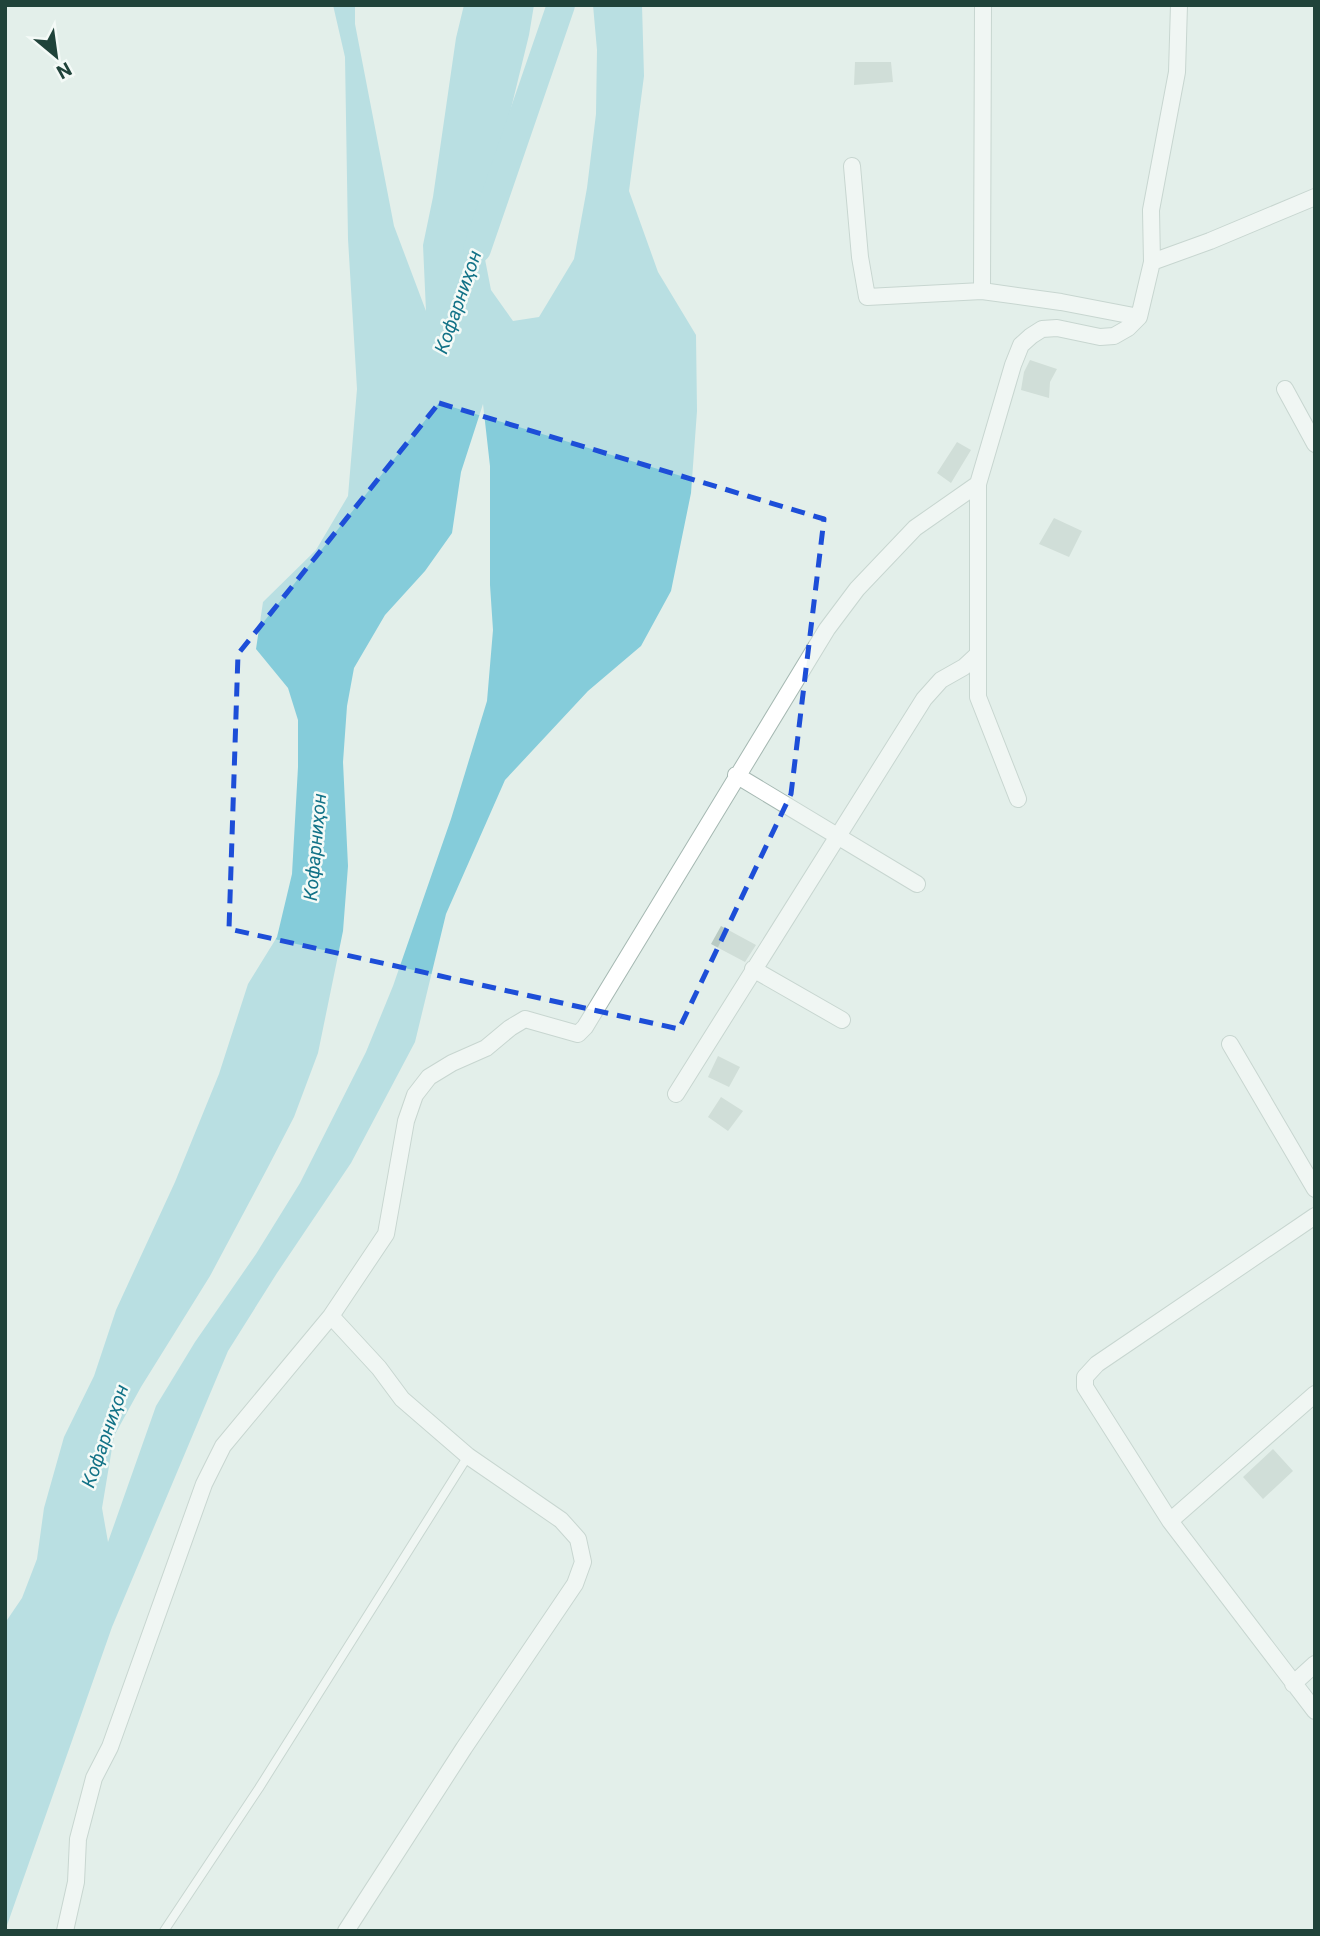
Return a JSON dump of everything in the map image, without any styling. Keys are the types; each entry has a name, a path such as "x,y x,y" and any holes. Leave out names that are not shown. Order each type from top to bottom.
{"street":[{"path":"982,291 983,5"},
{"path":"1018,799 978,697 978,484 1021,345 1042,329 1057,328 1100,337 1114,336 1128,328 1139,317 1152,261 1152,211 1177,72 1179,5"},
{"path":"852,166 860,257 867,297 982,291 1139,317"},
{"path":"1152,261 1210,241 1315,197"},
{"path":"1284,389 1315,444"},
{"path":"65,1931 76,1882 78,1839 94,1778 110,1747 204,1484 223,1446 331,1316 386,1234 407,1121 415,1095 429,1077 486,1048 525,1019 578,1034 585,1027 827,629 857,589 915,528 978,484"},
{"path":"676,1094 924,699 941,680 964,667 978,654"},
{"path":"736,775 917,884"},
{"path":"753,969 842,1020"},
{"path":"1230,1044 1315,1189"},
{"path":"1315,1216 1097,1364 1085,1377 1085,1387 1170,1521 1315,1712"},
{"path":"331,1316 379,1368 402,1399 468,1456 561,1520 578,1539 583,1562 575,1584 464,1748 346,1931"},
{"path":"1170,1521 1315,1394"},
{"path":"1293,1684 1315,1664"}],"lane":[{"path":"164,1931 260,1788 468,1456"}],"highlighted area":[{"path":"439,403 824,519 791,794 679,1029 229,929 238,654"}],"water":[{"path":"333,5 355,5 355,24 394,226 426,311 423,245 433,197 456,38 464,5 534,5 495,174 483,249 491,290 513,321 539,317 574,259 587,188 596,114 597,50 593,5 642,5 644,76 629,191 658,272 696,335 697,411 691,493 671,591 641,646 588,691 505,780 446,914 415,1042 351,1163 228,1351 112,1627 5,1931 5,1623 22,1598 37,1559 44,1508 64,1437 94,1376 116,1310 175,1182 219,1074 248,984 277,937 292,874 298,720 288,688 256,649 263,602 316,550 348,496 357,389 348,239 345,57","holes":["483,404 490,466 490,585 493,630 487,701 451,819 393,986 366,1052 300,1183 156,1406 108,1542 102,1508 114,1436 210,1276 267,1169 294,1117 318,1053 343,931 348,866 343,762 347,706 354,668 385,615 425,571 452,533 461,472"]}],"building":[{"path":"855,62 891,62 893,82 854,85"},
{"path":"1030,360 1057,369 1050,382 1049,398 1021,390 1024,372"},
{"path":"957,442 971,450 951,483 937,473"},
{"path":"1054,518 1082,531 1069,557 1039,544"},
{"path":"721,926 756,945 745,962 711,944"},
{"path":"718,1056 740,1067 729,1087 708,1077"},
{"path":"721,1097 743,1111 728,1131 708,1117"},
{"path":"1273,1449 1293,1471 1263,1499 1243,1477"}],"waterway":[{"name":"Кофарниҳон","path":"477,249 561,5"}]}
